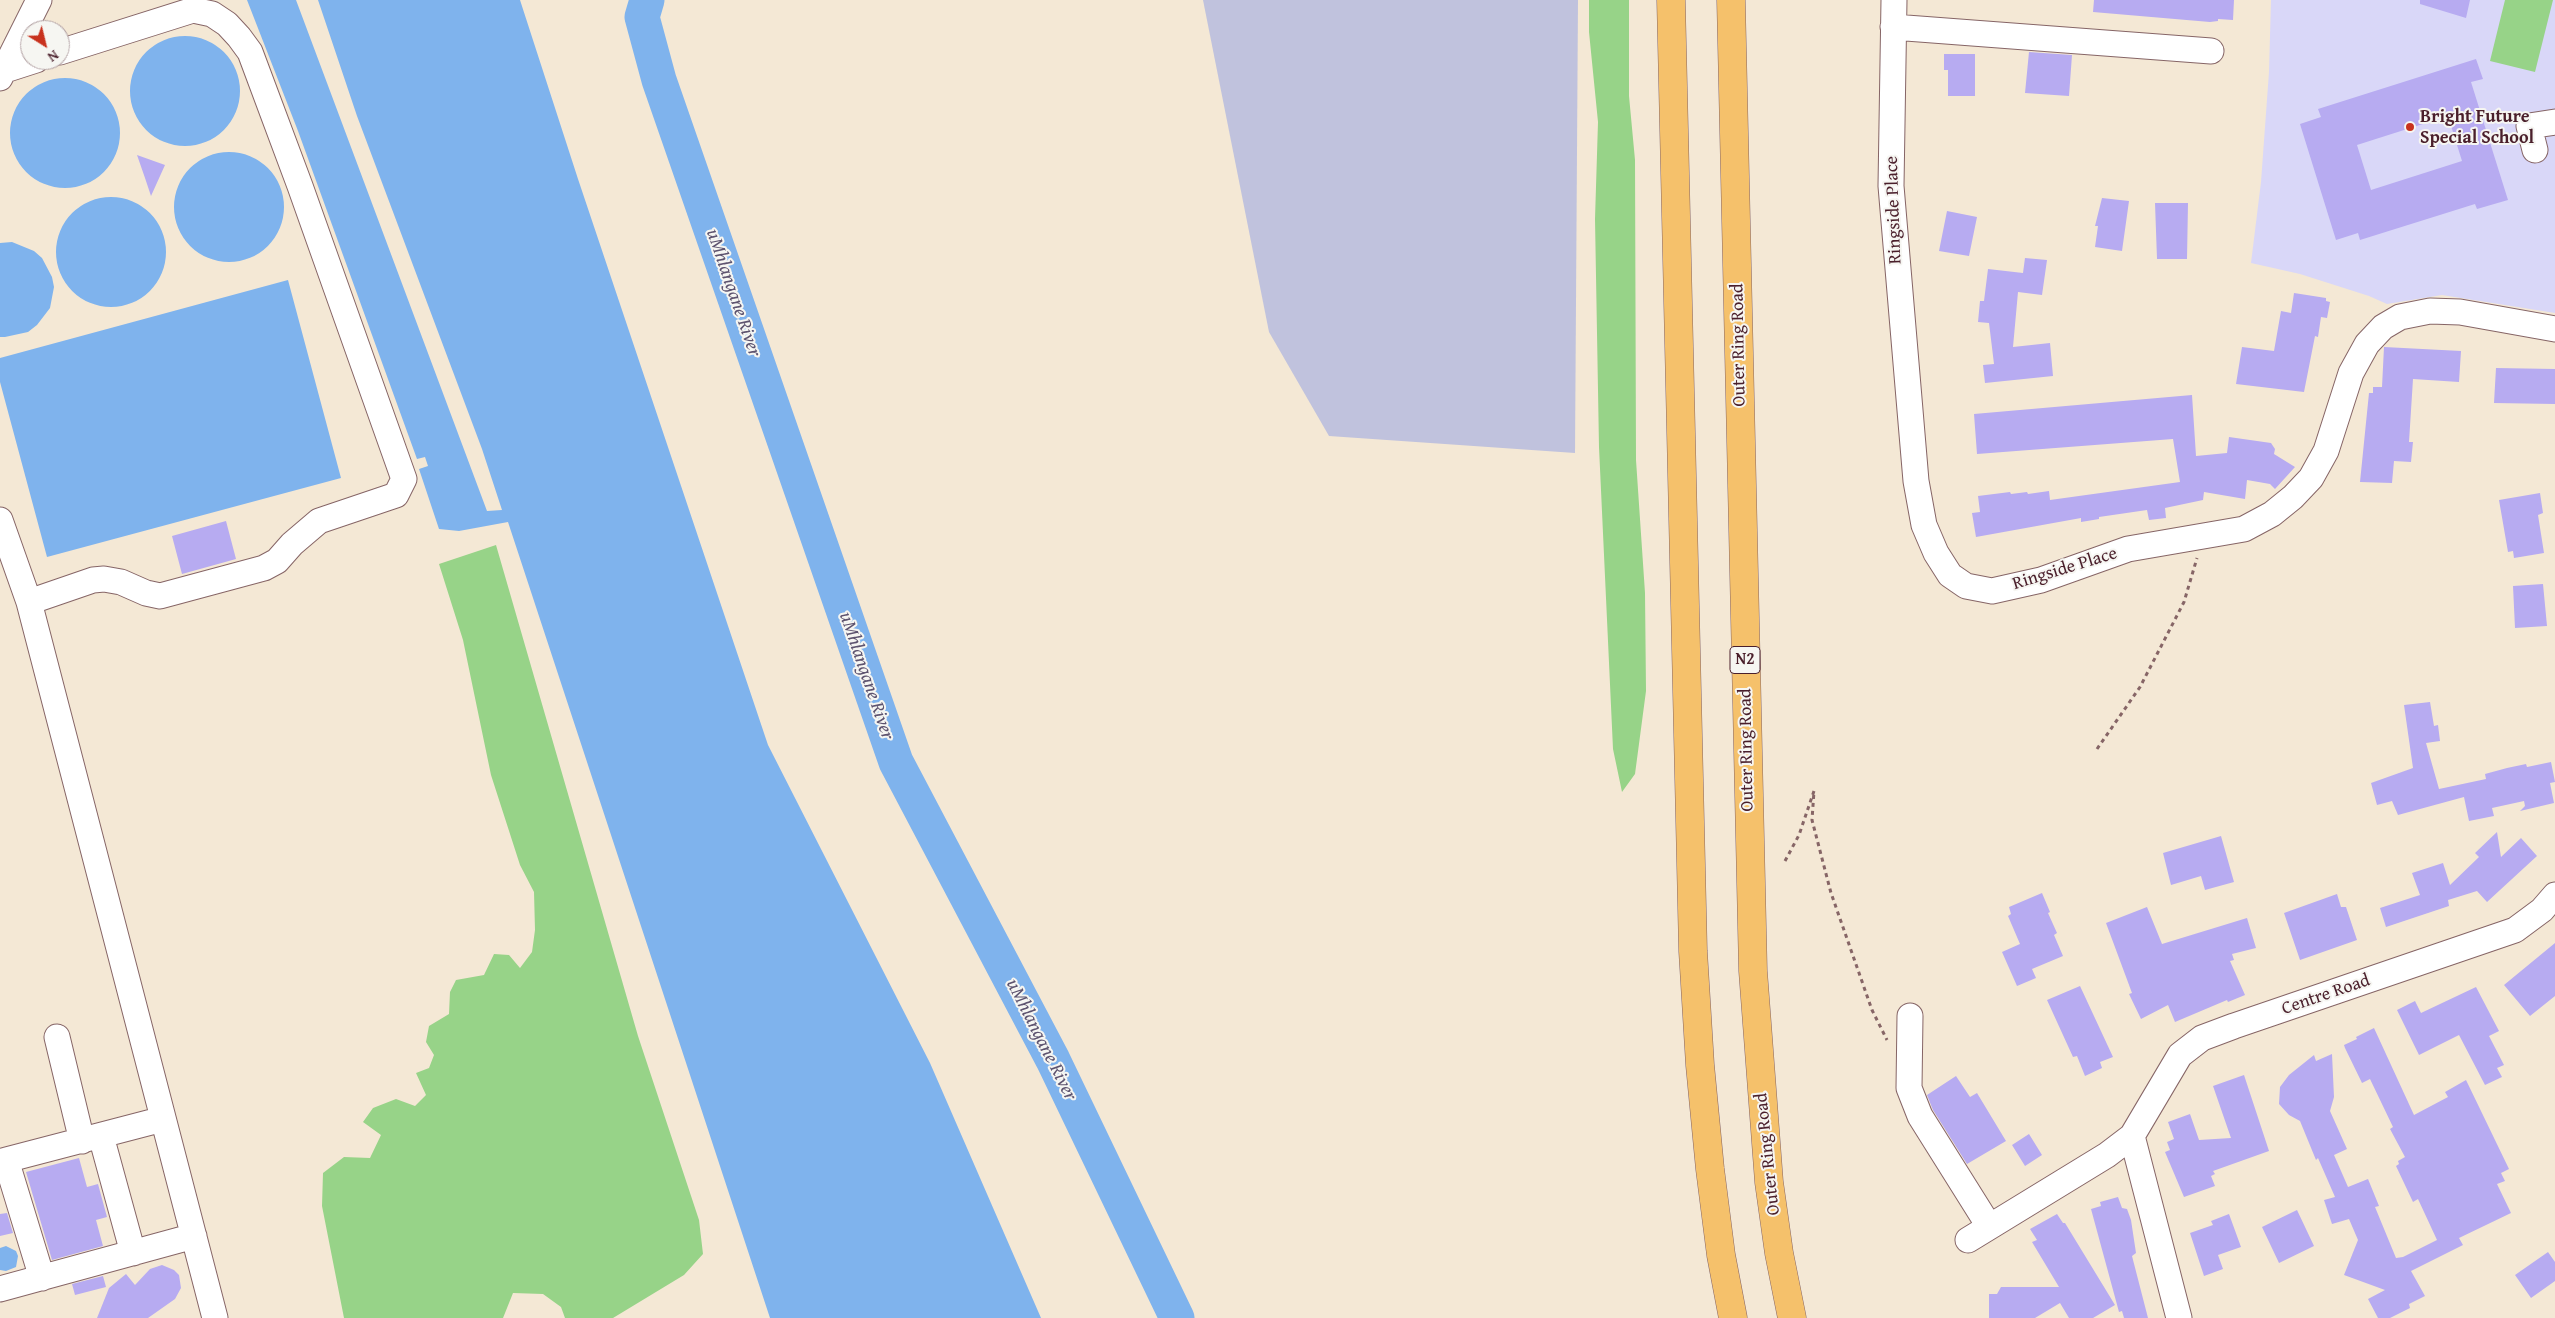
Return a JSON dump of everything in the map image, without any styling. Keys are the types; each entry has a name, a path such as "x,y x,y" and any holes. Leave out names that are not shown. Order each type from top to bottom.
{"highway":[{"path":"1671,0 1693,951 1700,1065 1710,1169 1721,1255 1733,1318"},
{"name":"Outer Ring Road","path":"1731,0 1753,970 1769,1182 1779,1253 1792,1318"}],"street":[{"path":"2,74 39,0"},
{"name":"Ringside Place","path":"1894,0 1891,186 1916,481 1924,525 1936,553 1950,574 1966,586 1992,591 2041,580 2128,549 2244,529 2272,514 2293,497 2311,478 2326,452 2351,373 2367,344 2383,327 2400,317 2430,311 2460,312 2555,329"},
{"path":"29,602 92,580 104,579 121,582 146,594 160,596 264,568 277,561 292,544 319,521 396,495 404,479 300,186 250,52 240,37 227,24 212,14 193,10 70,49"},
{"path":"1893,27 2211,52"},
{"path":"2,74 20,67"},
{"path":"2535,150 2529,126 2555,122"},
{"path":"0,520 29,602 215,1318"},
{"name":"Centre Road","path":"1968,1240 2107,1155 2132,1136 2180,1055 2202,1038 2515,930 2542,910 2555,895"},
{"path":"1910,1016 1909,1088 1920,1116 1989,1226"},
{"path":"57,1037 132,1253"},
{"path":"42,1278 3,1161 163,1119"},
{"path":"2132,1136 2178,1318"},
{"path":"0,1289 194,1236"}],"path":[{"path":"2097,749 2140,688 2184,602 2204,536"},
{"path":"1785,860 1799,836 1814,792 1812,820 1831,893 1872,1010 1889,1045"}],"shaded area":[{"path":"1203,0 1578,0 1575,453 1329,436 1269,332"},
{"name":"Bright Future Special School","path":"2271,0 2555,0 2555,313 2442,295 2387,304 2369,296 2300,274 2251,263 2261,182 2269,72"}],"green space":[{"path":"1589,0 1629,0 1629,96 1635,160 1636,460 1645,593 1646,691 1635,774 1622,792 1613,749 1599,447 1595,219 1598,122 1589,32"},
{"path":"2505,0 2553,0 2535,72 2490,61"},
{"path":"496,545 638,1036 699,1220 703,1254 684,1275 613,1318 565,1318 561,1307 543,1294 513,1293 503,1318 344,1318 322,1206 323,1173 344,1157 370,1158 381,1135 363,1122 373,1108 396,1099 415,1106 426,1095 416,1073 429,1068 434,1055 426,1042 429,1026 449,1014 450,992 456,980 484,975 494,954 509,955 520,968 532,952 535,930 534,892 520,865 491,775 463,640 439,564"}],"water":[{"path":"247,0 296,0 487,511 502,510 482,449 357,116 318,0 520,0 578,179 768,745 930,1063 1041,1318 770,1318 508,522 459,531 439,529 419,469 428,466 425,457 417,459 298,131"},
{"path":"185,36 206,40 224,52 236,70 240,91 236,112 224,130 206,142 185,146 164,142 146,130 134,112 130,91 134,70 146,52 164,40"},
{"path":"65,78 86,82 104,94 116,112 120,133 116,154 104,172 86,184 65,188 44,184 26,172 14,154 10,133 14,112 26,94 44,82"},
{"path":"229,152 250,157 268,168 279,186 284,207 279,228 268,246 250,257 229,262 208,257 190,246 179,228 174,207 179,186 190,168 208,157"},
{"path":"111,197 132,201 150,213 162,231 166,252 162,273 150,291 132,303 111,307 90,303 72,291 60,273 56,252 60,231 72,213 90,201"},
{"path":"12,242 34,251 42,258 52,277 54,287 50,308 37,325 28,332 0,337 0,243"},
{"path":"288,280 341,478 47,557 0,382 0,358"},
{"path":"6,1246 16,1251 18,1256 16,1267 6,1271 0,1270 0,1248"}],"building":[{"path":"2094,0 2234,0 2233,20 2218,19 2218,21 2210,22 2093,12"},
{"path":"2420,0 2470,0 2466,18 2420,4"},
{"path":"2029,52 2072,55 2069,96 2025,93"},
{"path":"1944,54 1975,54 1975,96 1948,96 1948,70 1944,70"},
{"path":"2476,59 2483,79 2471,82 2508,200 2477,209 2475,204 2360,240 2358,233 2336,240 2300,124 2321,117 2318,109","holes":["2448,116 2462,161 2371,190 2357,145"]},
{"path":"137,155 165,165 151,196 145,178"},
{"path":"2102,198 2129,201 2122,251 2095,247 2098,226 2095,226"},
{"path":"2155,203 2188,203 2187,259 2157,259"},
{"path":"1947,211 1977,217 1969,256 1939,251"},
{"path":"2025,258 2047,260 2042,295 2018,292 2013,347 2050,343 2053,376 1985,383 1983,365 1994,364 1989,323 1978,322 1980,301 1984,301 1988,269 2023,273"},
{"path":"2294,293 2326,298 2326,301 2330,302 2327,318 2321,317 2318,337 2315,336 2304,392 2236,384 2242,347 2274,351 2281,311 2291,313"},
{"path":"2384,347 2461,351 2459,382 2413,379 2409,442 2413,442 2411,462 2394,461 2392,483 2360,482 2369,393 2373,393 2373,387 2382,387"},
{"path":"2496,368 2555,369 2555,404 2494,403"},
{"path":"2192,395 2196,456 2227,453 2229,437 2271,443 2275,449 2274,454 2295,467 2275,489 2270,484 2247,480 2245,499 2204,492 2203,500 2165,508 2166,518 2149,520 2147,510 2099,517 2099,519 2081,522 2081,518 1976,537 1972,513 1980,512 1978,496 2010,492 2011,494 2027,492 2028,494 2049,491 2050,500 2180,482 2173,439 1977,454 1974,414"},
{"path":"2540,493 2543,513 2538,515 2544,553 2514,558 2513,551 2508,552 2499,500"},
{"path":"226,521 236,559 182,574 172,536"},
{"path":"2543,584 2547,626 2515,628 2513,586"},
{"path":"2430,702 2434,726 2438,725 2440,741 2426,743 2439,789 2486,779 2485,774 2507,768 2526,764 2527,767 2551,762 2555,782 2550,783 2554,803 2520,811 2525,806 2524,801 2492,808 2494,816 2469,821 2464,797 2398,815 2392,801 2377,805 2371,783 2413,768 2404,705"},
{"path":"2497,832 2501,857 2521,838 2537,856 2487,902 2477,891 2448,900 2449,906 2386,927 2380,908 2420,895 2412,873 2443,863 2450,885 2479,857 2475,853"},
{"path":"2221,836 2234,882 2205,890 2201,876 2171,885 2163,853"},
{"path":"2042,893 2057,933 2054,935 2063,956 2032,969 2036,978 2017,986 2002,952 2020,944 2008,916 2011,914 2009,907"},
{"path":"2337,894 2341,907 2346,907 2357,940 2300,960 2284,913"},
{"path":"2147,907 2162,944 2247,918 2256,948 2232,954 2234,960 2230,961 2245,995 2228,1002 2227,1000 2175,1022 2168,1005 2141,1019 2129,994 2132,993 2106,923"},
{"path":"2555,943 2555,996 2530,1016 2504,985"},
{"path":"2080,986 2113,1057 2100,1062 2102,1068 2085,1076 2077,1056 2073,1057 2047,1000"},
{"path":"2476,987 2499,1031 2489,1036 2504,1065 2497,1068 2502,1077 2485,1085 2459,1035 2419,1055 2397,1010 2415,1001 2421,1013"},
{"path":"2374,1028 2414,1115 2448,1097 2445,1092 2466,1080 2509,1169 2501,1173 2505,1181 2497,1184 2511,1213 2459,1238 2463,1245 2411,1271 2425,1296 2409,1304 2410,1308 2390,1318 2378,1318 2368,1299 2385,1290 2344,1275 2358,1240 2349,1219 2332,1224 2324,1200 2335,1197 2318,1158 2316,1160 2300,1121 2289,1115 2279,1104 2280,1087 2289,1075 2314,1055 2316,1061 2332,1054 2334,1097 2330,1111 2347,1149 2334,1155 2348,1187 2368,1179 2379,1206 2375,1207 2396,1258 2403,1257 2437,1240 2418,1199 2413,1202 2396,1166 2399,1164 2398,1161 2405,1157 2390,1129 2393,1127 2370,1079 2362,1083 2344,1045"},
{"path":"2244,1075 2269,1151 2213,1171 2215,1174 2211,1176 2215,1186 2184,1197 2165,1152 2170,1150 2167,1142 2174,1139 2168,1122 2190,1114 2199,1140 2231,1138 2213,1086"},
{"path":"1956,1076 1970,1097 1977,1093 2006,1141 1967,1164 1933,1110 1927,1095"},
{"path":"2029,1134 2042,1155 2025,1166 2012,1145"},
{"path":"79,1158 87,1187 98,1184 107,1217 96,1220 103,1246 52,1260 26,1172"},
{"path":"2118,1197 2122,1208 2127,1209 2131,1220 2136,1253 2132,1256 2148,1318 2124,1318 2122,1311 2119,1312 2091,1209 2101,1206 2100,1202"},
{"path":"2297,1210 2314,1246 2279,1263 2262,1227"},
{"path":"7,1213 13,1233 0,1236 0,1214"},
{"path":"2057,1214 2065,1223 2115,1305 2093,1318 2069,1318 2060,1303 2035,1318 1989,1318 1989,1294 1997,1294 2001,1287 2059,1287 2032,1242 2037,1240 2030,1229"},
{"path":"2229,1214 2241,1247 2218,1255 2223,1269 2204,1276 2190,1233 2213,1225 2211,1221"},
{"path":"2548,1252 2555,1262 2555,1281 2531,1298 2515,1275"},
{"path":"162,1265 174,1270 179,1275 181,1288 175,1299 148,1318 97,1318 109,1288 126,1274 135,1285 150,1269"},
{"path":"103,1276 106,1287 75,1295 72,1284"}],"waterway":[{"name":"uMhlangane River","path":"647,0 642,17 659,80 896,762 1053,1060 1177,1318"}],"place":[{"name":"Bright Future Special School","path":"2410,127"}]}
